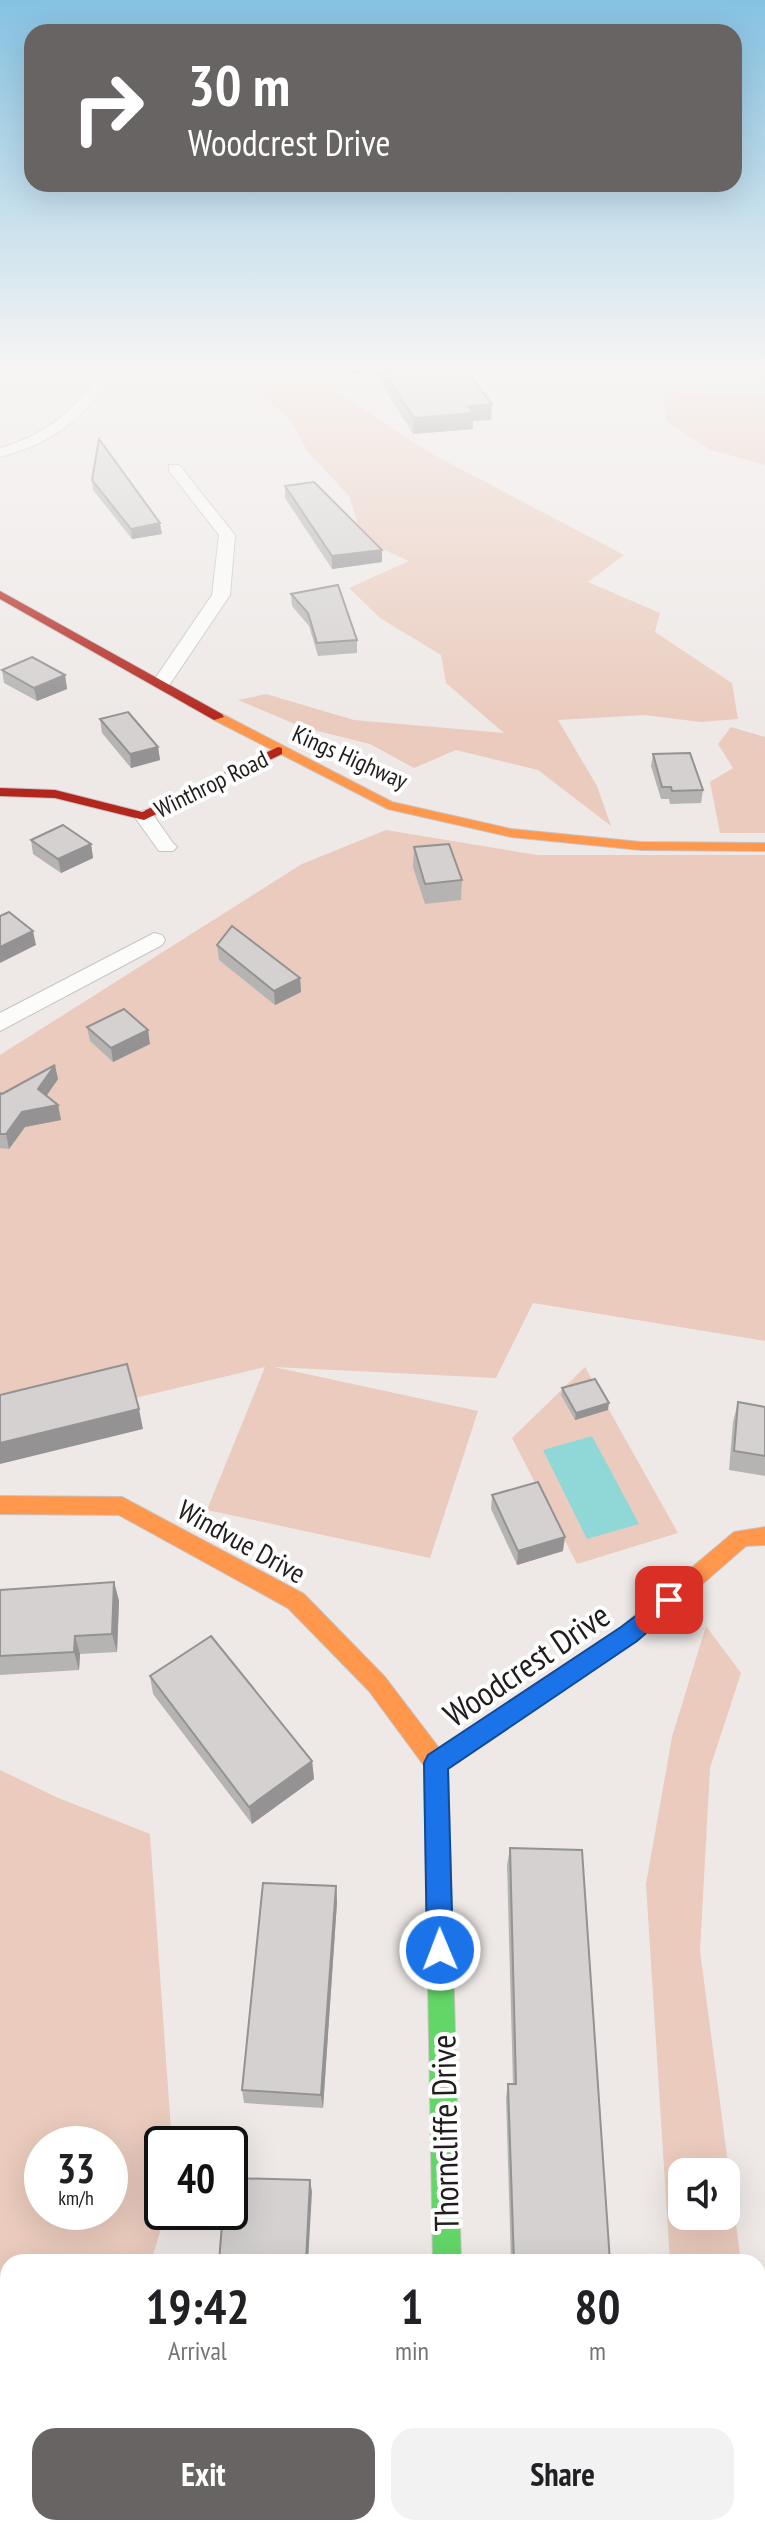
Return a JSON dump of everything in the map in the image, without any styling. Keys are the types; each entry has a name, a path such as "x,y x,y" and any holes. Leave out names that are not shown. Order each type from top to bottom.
{"street":[{"path":"161,683 221,595 227,535 188,486"},
{"name":"Kings Highway","path":"0,594 278,751 388,805 511,833 641,846 765,847"},
{"name":"Winthrop Road","path":"144,816 278,751"},
{"name":"Winthrop Road","path":"0,792 16,791 96,801 144,816 166,847"},
{"path":"0,1023 154,940"},
{"name":"Windvue Drive","path":"0,1505 122,1506 296,1601 377,1684 436,1763"},
{"name":"Woodcrest Drive","path":"436,1763 629,1634 741,1538 765,1536"},
{"name":"Thorncliffe Drive","path":"436,1763 447,2254"}],"shaded area":[{"path":"340,486 493,486 624,555 588,582 660,613 655,632 732,683 738,719 701,722 644,715 558,720 597,786 611,826 538,770 456,750 414,768 370,744 302,727 238,700 266,694 354,720 504,733 446,683 441,655 380,618 349,588 409,561 363,540 349,496"},
{"path":"731,727 765,737 765,833 720,833 710,782 733,768 718,744"},
{"path":"386,830 537,855 765,855 765,1341 533,1303 496,1378 274,1367 478,1411 430,1558 207,1510 265,1367 0,1430 0,1055 302,864"},
{"path":"585,1367 678,1533 577,1564 512,1438"},
{"path":"706,1626 741,1673 710,1768 700,1951 727,2158 668,2158 668,2230 737,2230 740,2254 669,2254 646,1884 672,1737"},
{"path":"0,1770 56,1797 150,1834 171,2126 144,2126 144,2230 161,2230 153,2254 0,2254"}],"water":[{"path":"592,1436 639,1524 587,1539 543,1450"}],"building":[{"path":"97,486 133,486 160,523 131,529"},
{"path":"285,486 318,486 382,550 332,556"},
{"path":"338,585 357,640 317,643 308,613 291,594"},
{"path":"32,657 65,675 34,688 2,670"},
{"path":"128,712 158,747 130,754 100,719"},
{"path":"690,753 703,790 672,791 671,787 662,787 653,754"},
{"path":"63,825 91,844 58,859 31,840"},
{"path":"449,844 462,880 425,884 414,847"},
{"path":"9,912 33,931 0,947 0,916"},
{"path":"232,926 300,978 274,991 217,945"},
{"path":"124,1009 148,1030 111,1048 87,1027"},
{"path":"55,1065 38,1089 58,1105 22,1112 6,1134 0,1134 0,1093"},
{"path":"127,1364 139,1409 0,1443 0,1395"},
{"path":"595,1379 609,1403 576,1413 562,1388"},
{"path":"738,1402 765,1407 765,1456 734,1451"},
{"path":"538,1482 565,1537 518,1551 492,1495"},
{"path":"114,1582 112,1634 75,1636 74,1652 0,1656 0,1590"},
{"path":"211,1636 312,1761 249,1807 150,1676"},
{"path":"510,1848 582,1850 609,2254 514,2254 508,2084 516,2084"},
{"path":"263,1883 336,1886 321,2095 242,2090"},
{"path":"248,2178 310,2180 306,2254 220,2254 222,2230 248,2230"}],"traffic: fast":[{"path":"436,1763 447,2254"}],"traffic: slow":[{"path":"218,717 388,805 511,833 641,846 765,847"},
{"path":"0,1505 122,1506 296,1601 377,1684 436,1763"},
{"path":"436,1763 629,1634 741,1538 765,1536"}],"traffic: jam":[{"path":"0,594 218,717"},
{"path":"0,792 55,794 144,816 278,751"}],"route":[{"path":"440,1950 436,1763 629,1634 669,1600"}]}
